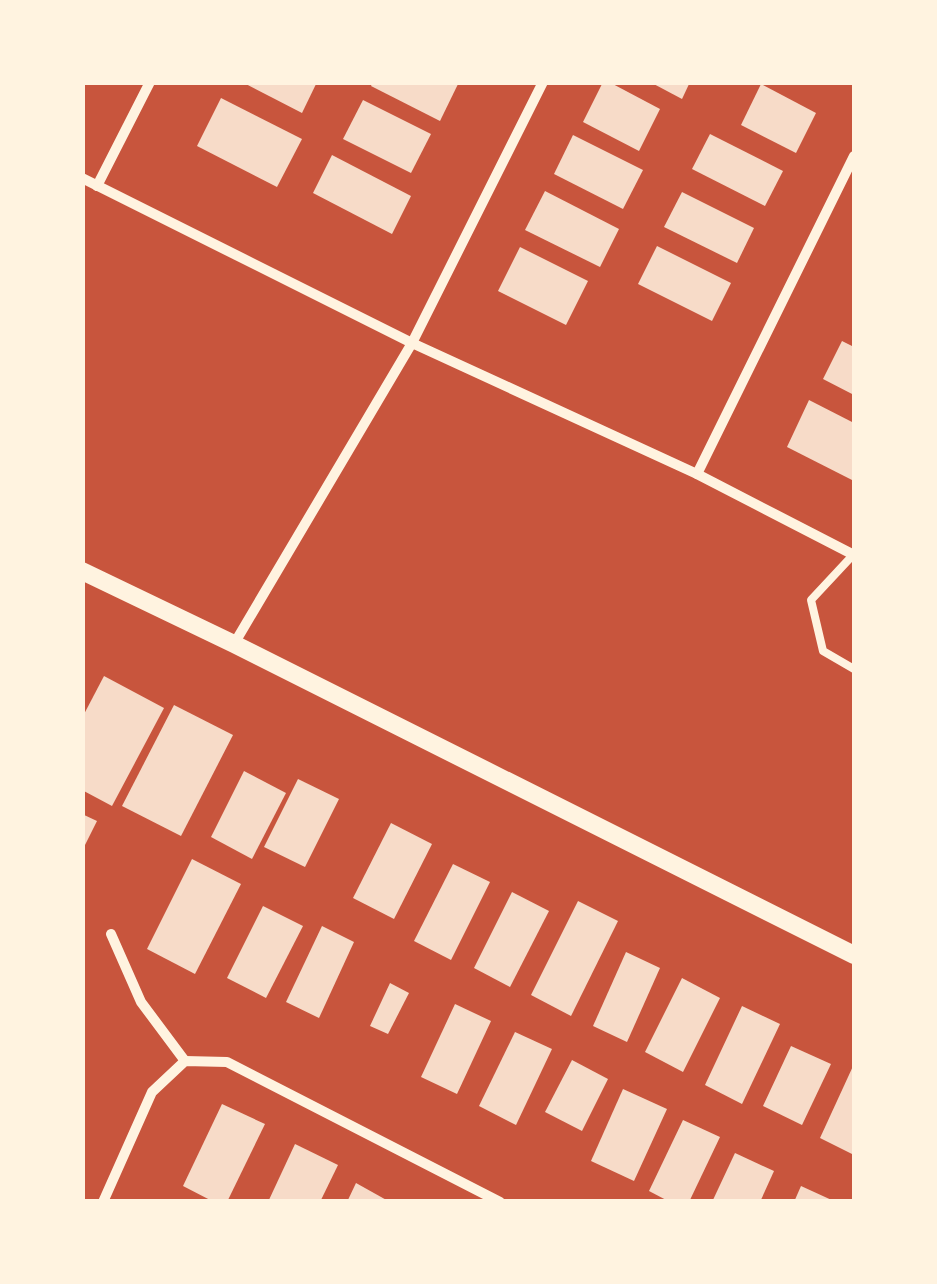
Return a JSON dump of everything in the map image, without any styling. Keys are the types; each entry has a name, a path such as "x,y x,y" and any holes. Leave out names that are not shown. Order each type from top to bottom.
{"street":[{"path":"97,186 150,82"},
{"path":"234,644 412,343 544,82"},
{"path":"697,474 854,156"},
{"path":"82,178 412,343 697,474 854,555"},
{"path":"82,571 854,955"},
{"path":"110,934 141,1002 185,1061"},
{"path":"103,1202 152,1092 185,1061 227,1062 500,1202"}],"lane":[{"path":"854,555 810,600 823,651 854,669"}],"building":[{"path":"242,82 317,82 302,113"},
{"path":"373,82 459,82 440,121 371,86"},
{"path":"603,82 660,109 639,151 583,122"},
{"path":"650,82 690,82 682,99"},
{"path":"761,84 816,113 796,153 741,125"},
{"path":"221,98 302,139 277,187 197,146"},
{"path":"363,100 431,134 411,173 343,139"},
{"path":"710,134 783,171 765,206 692,169"},
{"path":"573,135 643,170 623,209 554,174"},
{"path":"332,155 411,196 392,234 313,193"},
{"path":"545,191 619,229 600,267 525,230"},
{"path":"682,192 754,228 737,263 664,227"},
{"path":"657,246 731,283 712,321 638,284"},
{"path":"520,247 588,281 566,325 498,291"},
{"path":"842,341 854,347 854,395 823,379"},
{"path":"809,400 854,423 854,481 787,447"},
{"path":"104,676 164,708 112,806 82,790 82,718"},
{"path":"174,705 233,735 181,836 122,806"},
{"path":"244,771 286,793 252,859 211,837"},
{"path":"298,779 339,799 305,867 264,847"},
{"path":"82,814 97,821 82,851"},
{"path":"391,823 432,844 394,919 353,898"},
{"path":"192,859 241,884 195,974 147,949"},
{"path":"453,864 490,882 451,960 414,941"},
{"path":"512,892 549,911 510,987 474,968"},
{"path":"578,901 618,921 571,1016 531,995"},
{"path":"263,906 303,926 266,998 227,978"},
{"path":"322,926 354,942 319,1018 286,1002"},
{"path":"626,952 660,968 627,1042 593,1026"},
{"path":"682,978 720,998 683,1072 645,1052"},
{"path":"390,983 409,993 388,1034 370,1026"},
{"path":"455,1004 491,1021 457,1094 421,1077"},
{"path":"742,1006 780,1024 742,1104 705,1085"},
{"path":"515,1032 552,1049 516,1125 479,1106"},
{"path":"791,1046 831,1064 802,1125 763,1106"},
{"path":"572,1060 608,1079 582,1131 545,1112"},
{"path":"854,1064 854,1155 820,1138"},
{"path":"623,1089 667,1109 634,1181 591,1161"},
{"path":"222,1104 265,1124 227,1202 214,1202 183,1186"},
{"path":"683,1120 720,1137 689,1202 670,1202 649,1191"},
{"path":"295,1144 338,1165 320,1202 268,1202"},
{"path":"735,1153 774,1171 760,1202 712,1202"},
{"path":"356,1183 390,1202 347,1202"},
{"path":"801,1186 836,1202 794,1202"}]}
